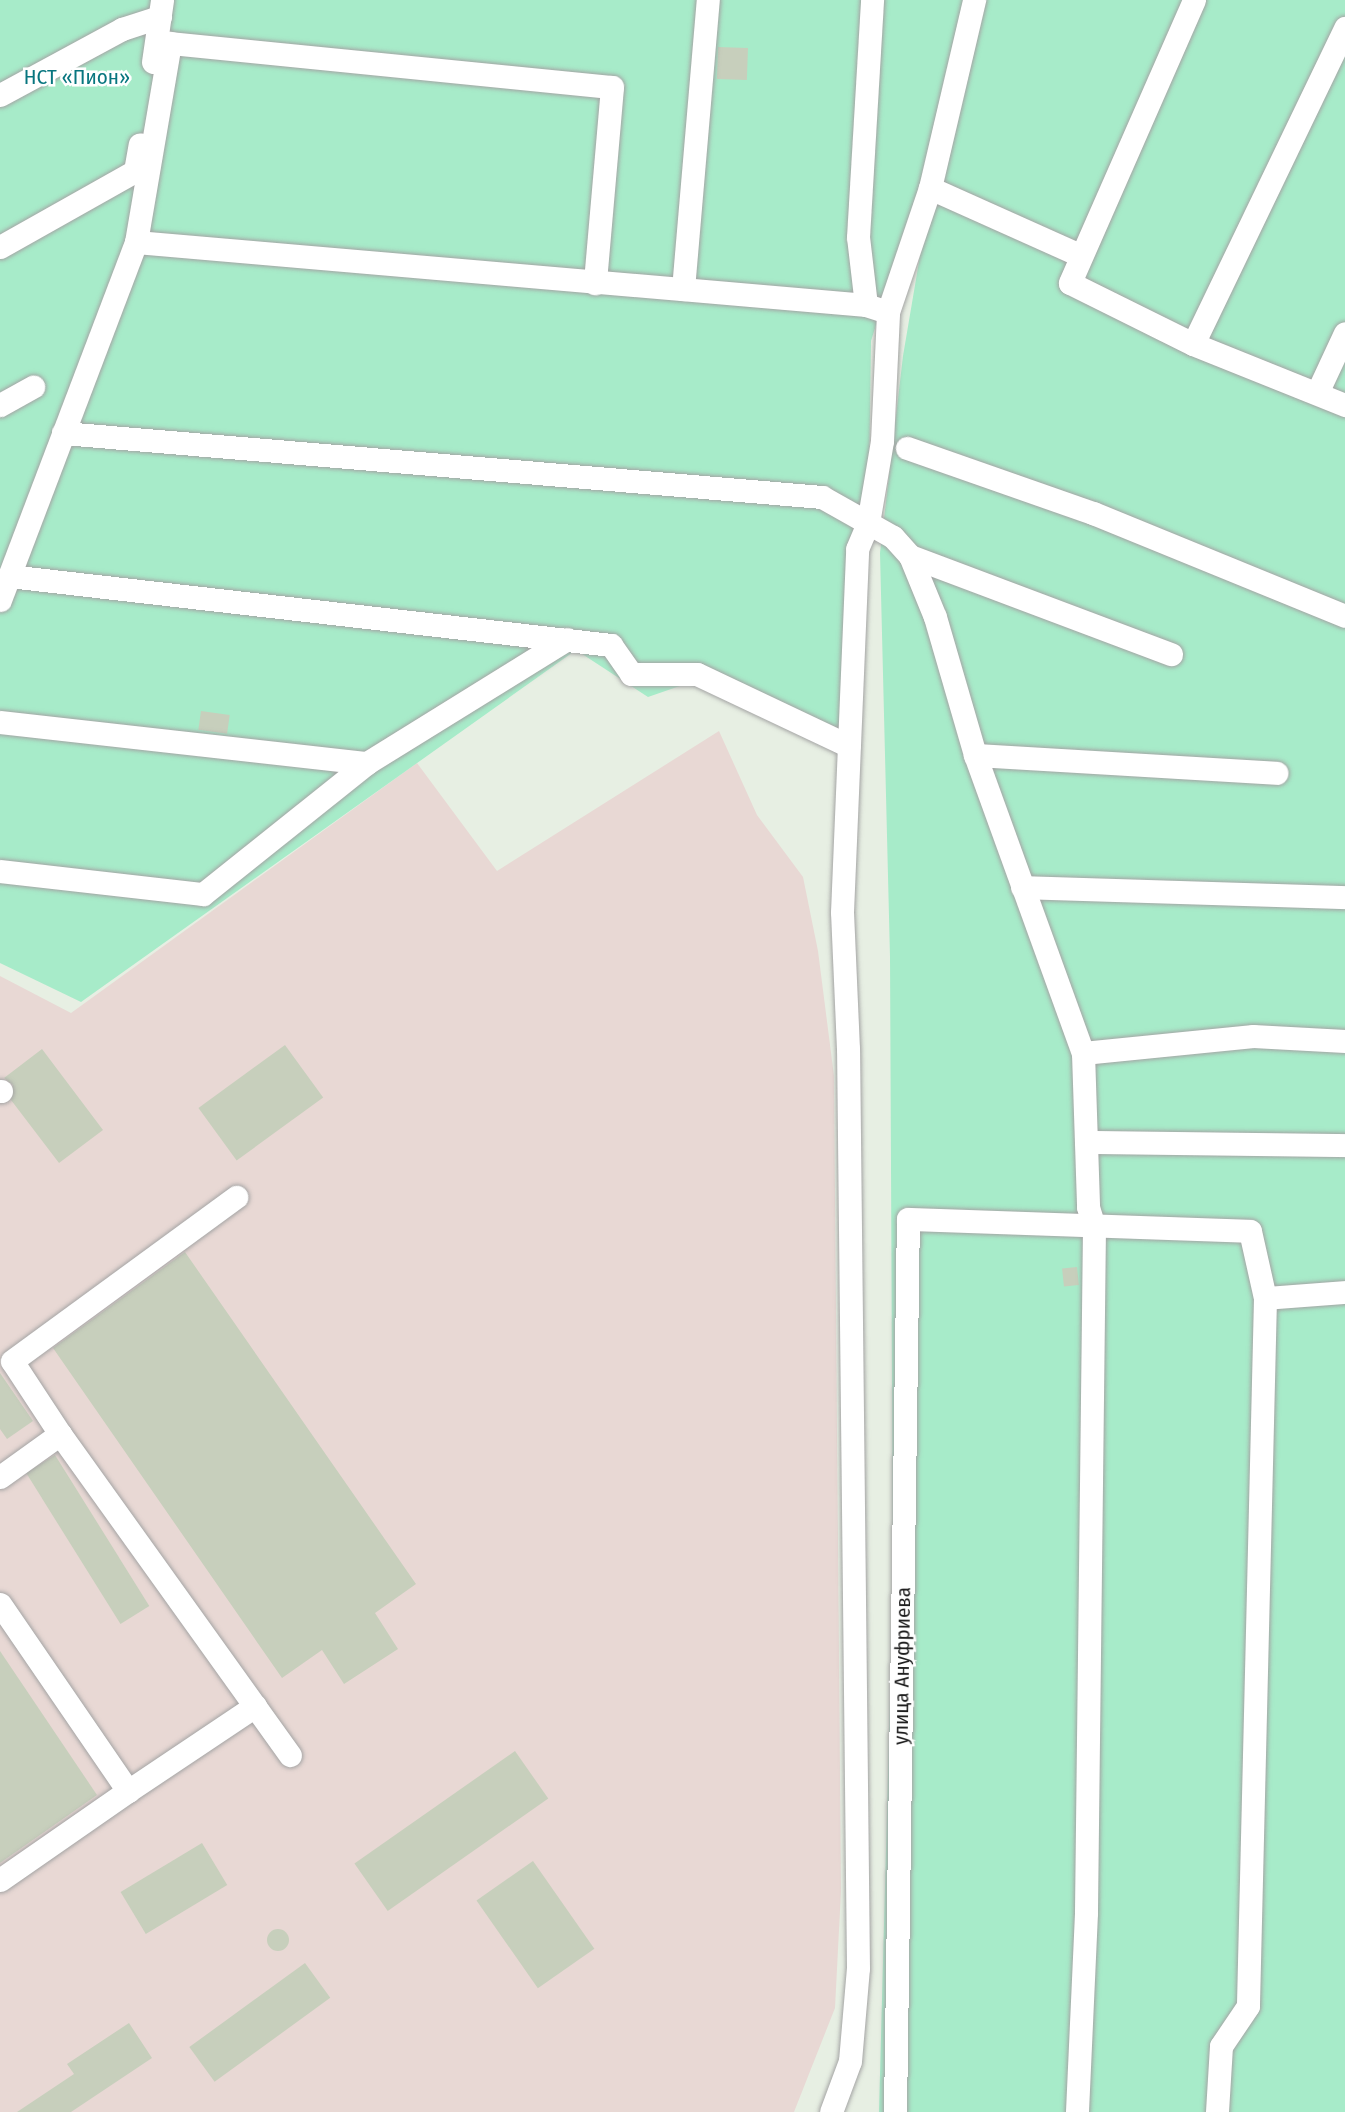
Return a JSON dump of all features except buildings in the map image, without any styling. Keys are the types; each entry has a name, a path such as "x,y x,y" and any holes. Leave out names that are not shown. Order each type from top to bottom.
{"street":[{"path":"683,289 708,0"},
{"path":"831,2112 850,2061 858,1968 848,1049 842,912 857,549 868,523 881,441 877,308 858,237 872,0"},
{"path":"877,308 930,188 974,0"},
{"path":"1194,0 1070,283 1193,344 1345,405"},
{"path":"0,95 161,9"},
{"path":"0,247 135,171 161,9"},
{"path":"1193,344 1345,28"},
{"path":"0,600 4,565 63,433 136,242 170,43 612,87 595,284"},
{"path":"930,188 1080,255"},
{"path":"136,242 877,308"},
{"path":"1317,393 1345,333"},
{"path":"0,405 33,387"},
{"path":"63,433 821,497 893,537 909,556 935,617 975,755 1083,1054 1088,1207 1094,1227 1086,1913 1077,2112"},
{"path":"907,448 1093,513 1345,616"},
{"path":"909,556 1171,654"},
{"path":"4,565 611,645 631,674 697,674 849,746"},
{"path":"0,871 203,894 367,763 567,639"},
{"path":"0,722 367,763"},
{"path":"975,755 1276,773"},
{"path":"1022,887 1345,897"},
{"path":"1083,1054 1252,1036 1345,1041"},
{"path":"1086,1142 1345,1145"},
{"path":"236,1197 12,1361 60,1434 290,1755"},
{"name":"улица Ануфриева","path":"895,2112 908,1219 1094,1227"},
{"path":"1094,1227 1250,1231 1265,1298 1248,2006 1221,2046 1217,2112"},
{"path":"1265,1298 1345,1292"},
{"path":"0,1477 60,1434"},
{"path":"0,1604 128,1791"},
{"path":"0,1880 255,1706"}],"shaded area":[{"path":"719,731 757,815 803,877 818,951 834,1076 841,1891 835,2008 794,2112 0,2112 0,976 71,1013 417,763 497,871"}],"green space":[{"name":"НСТ «Пион»","path":"0,0 964,0 920,185 871,341 869,488 839,728 700,679 648,697 576,650 81,1002 0,963"},
{"path":"982,0 1345,0 1345,2112 879,2112 893,1587 890,957 880,553 903,356 923,238"}]}
